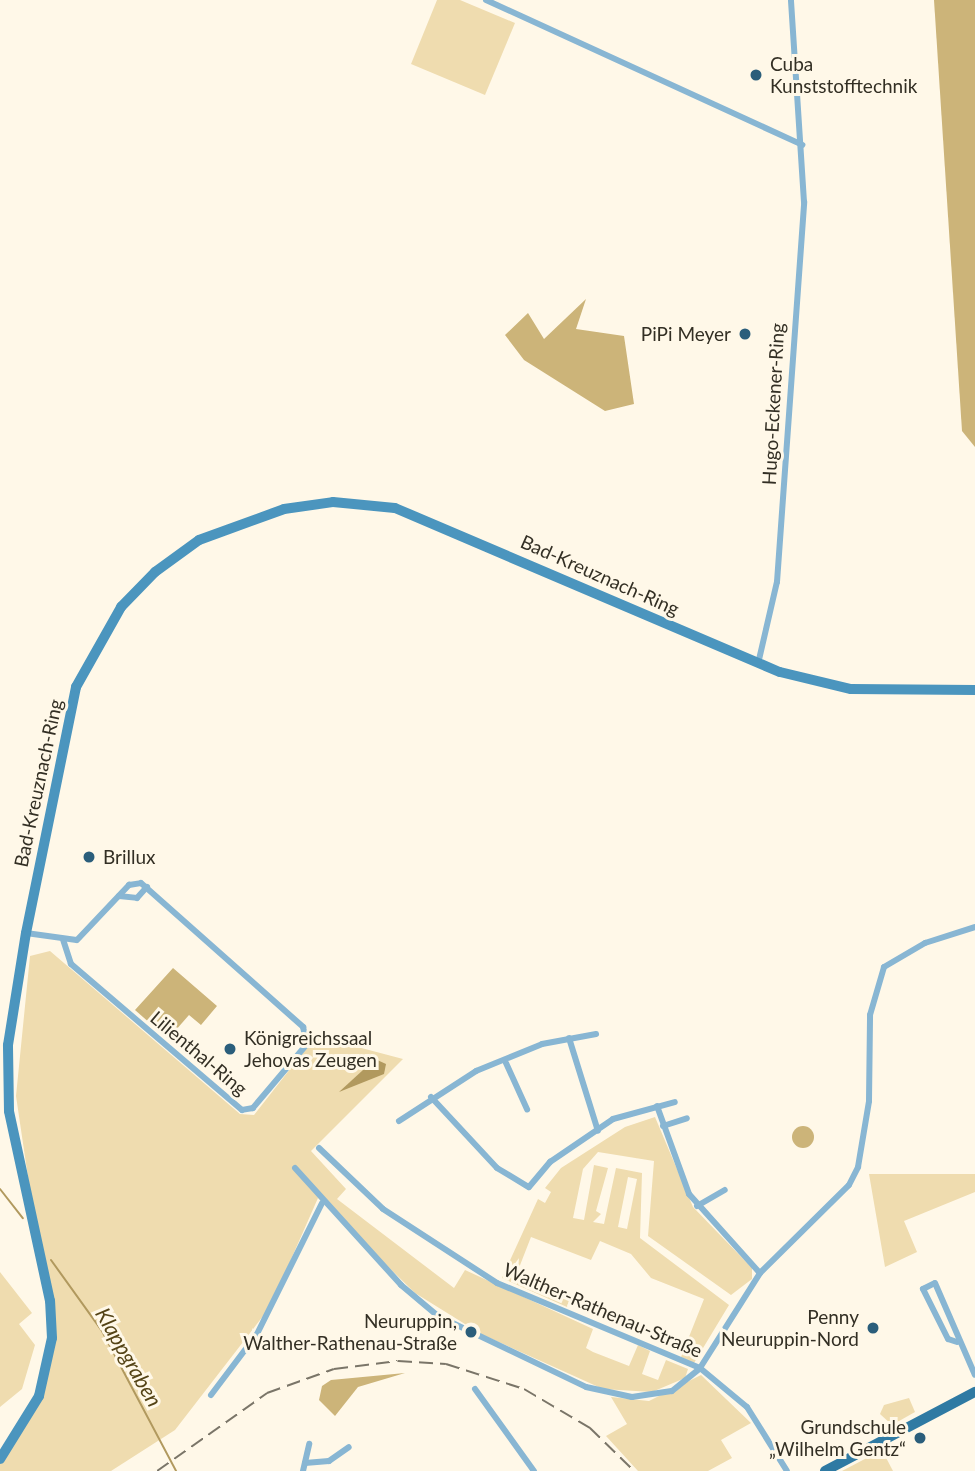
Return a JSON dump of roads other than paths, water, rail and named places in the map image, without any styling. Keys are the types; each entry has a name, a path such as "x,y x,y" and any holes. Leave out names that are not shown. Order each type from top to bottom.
{"main road":[{"name":"Bad-Kreuznach-Ring","path":"0,1459 40,1396 51,1338 50,1301 9,1111 8,1045 26,933 68,714 94,649 156,572 240,521 333,502 395,508 758,664 851,689 975,690"},
{"path":"825,1471 975,1392"}],"street":[{"path":"486,0 802,145"},
{"name":"Hugo-Eckener-Ring","path":"758,664 777,582 804,202 791,0"},
{"path":"26,933 77,940 119,896 136,882 147,887 137,898 119,896"},
{"name":"Lilienthal-Ring","path":"63,940 71,964 242,1110 253,1108 308,1036 147,887"},
{"path":"295,1168 322,1203 438,1316 586,1387 652,1395 672,1391 700,1368 760,1273 849,1185 860,1163 870,1016 884,967 925,943 975,927"},
{"path":"399,1121 431,1097 506,1063 569,1038 596,1034"},
{"path":"569,1038 597,1131"},
{"path":"506,1063 527,1109"},
{"path":"431,1097 497,1168 529,1187 550,1162 623,1114 675,1102"},
{"path":"657,1106 696,1206 760,1273"},
{"path":"663,1126 688,1118"},
{"name":"Walther-Rathenau-Straße","path":"319,1148 383,1209 497,1283 700,1368 747,1407 788,1471"},
{"path":"696,1206 724,1190"},
{"path":"211,1395 257,1334 322,1203"},
{"path":"957,1342 960,1333 934,1283 923,1290 948,1339 957,1342 975,1375"},
{"path":"475,1389 534,1471"},
{"path":"303,1471 309,1444"},
{"path":"305,1463 329,1461 349,1447"}],"waterway":[{"name":"Klappgraben","path":"0,1189 23,1218"},
{"name":"Klappgraben","path":"51,1260 102,1331 176,1471"}],"railway":[{"path":"157,1471 267,1393 334,1369 398,1361 446,1364 524,1389 590,1428 634,1471"}],"place":[{"name":"Cuba Kunststofftechnik","path":"756,75"},
{"name":"PiPi Meyer","path":"745,334"},
{"name":"Brillux","path":"89,857"},
{"name":"Königreichssaal Jehovas Zeugen","path":"230,1049"},
{"name":"Penny Neuruppin-Nord","path":"873,1328"},
{"name":"Neuruppin, Walther-Rathenau-Straße","path":"471,1332"},
{"name":"Grundschule „Wilhelm Gentz“","path":"920,1438"}]}
